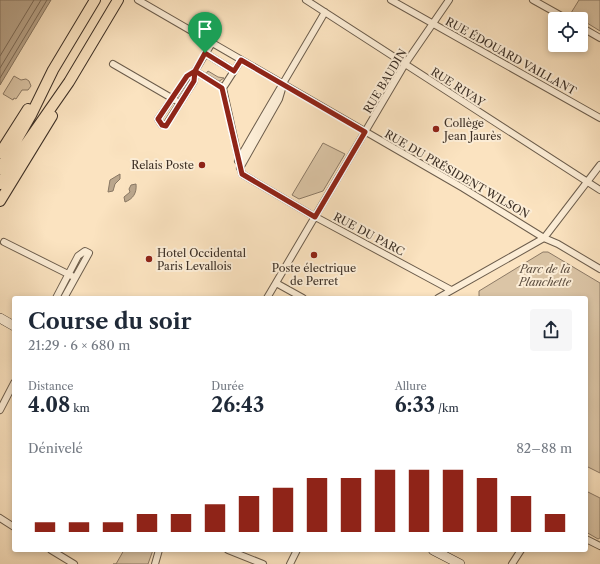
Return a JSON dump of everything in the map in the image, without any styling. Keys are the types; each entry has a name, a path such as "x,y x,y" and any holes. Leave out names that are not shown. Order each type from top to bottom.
{"main road":[{"path":"0,169 53,70 95,0"},
{"path":"0,184 69,82 118,0"},
{"path":"0,201 67,91 69,82"},
{"path":"0,153 25,112 38,100"},
{"path":"0,318 12,325"},
{"path":"437,552 460,564"}],"street":[{"name":"RUE DU PRÉSIDENT WILSON","path":"138,0 470,192 544,238 558,244 600,269"},
{"name":"RUE RIVAY","path":"306,0 600,190"},
{"name":"RUE ÉDOUARD VAILLANT","path":"391,0 600,118"},
{"name":"RUE BAUDIN","path":"268,296 405,64 449,0"},
{"path":"533,0 554,12"},
{"path":"239,165 274,96 284,84 325,12"},
{"path":"588,31 600,38"},
{"path":"195,71 187,76 158,119 162,125 166,126 194,81 195,71 212,43"},
{"path":"205,53 234,71"},
{"path":"222,88 241,60"},
{"path":"113,64 172,99 180,102"},
{"path":"195,71 222,88 239,165"},
{"path":"239,165 279,99 284,84"},
{"name":"RUE DU PARC","path":"239,165 242,174 315,217 451,290"},
{"path":"441,296 544,238 600,165"},
{"path":"4,242 75,278"},
{"path":"57,296 78,256 85,251 89,253 65,296"},
{"path":"276,283 299,296"},
{"path":"0,410 12,387"},
{"path":"0,518 12,526"},
{"path":"588,540 600,546"},
{"path":"54,552 74,564"},
{"path":"155,564 158,552"},
{"path":"233,552 263,564"},
{"path":"290,564 296,552"},
{"path":"512,564 520,552"}],"green space":[{"path":"579,0 600,0 600,31 588,24 588,12 572,12"},
{"path":"208,71 218,77 224,78 218,82 205,75"},
{"path":"14,76 21,80 26,79 29,81 31,86 28,90 22,90 16,99 14,98 13,100 3,94"},
{"path":"323,143 345,154 323,191 299,199 292,195"},
{"name":"Parc de la Planchette","path":"543,252 548,252 600,283 600,473 588,467 588,296 479,296 479,291"},
{"path":"588,492 600,498 600,538 598,539 588,533"},
{"path":"123,552 152,552 148,564 116,564"}],"water":[{"path":"0,0 51,0 0,85"},
{"path":"120,174 120,179 115,184 113,191 108,192 110,180"},
{"path":"136,184 134,195 125,202 124,197 130,192 129,189 131,185"}],"place":[{"name":"Collège Jean Jaurès","path":"436,129"},
{"name":"Relais Poste","path":"202,165"},
{"name":"Poste électrique de Perret","path":"314,255"},
{"name":"Hotel Occidental Paris Levallois","path":"149,259"}],"route":[{"path":"205,53 195,71 194,81 166,126 159,122 158,119 187,76 195,71 222,88 242,174 315,217 365,132 241,60 234,71 205,53"}]}
